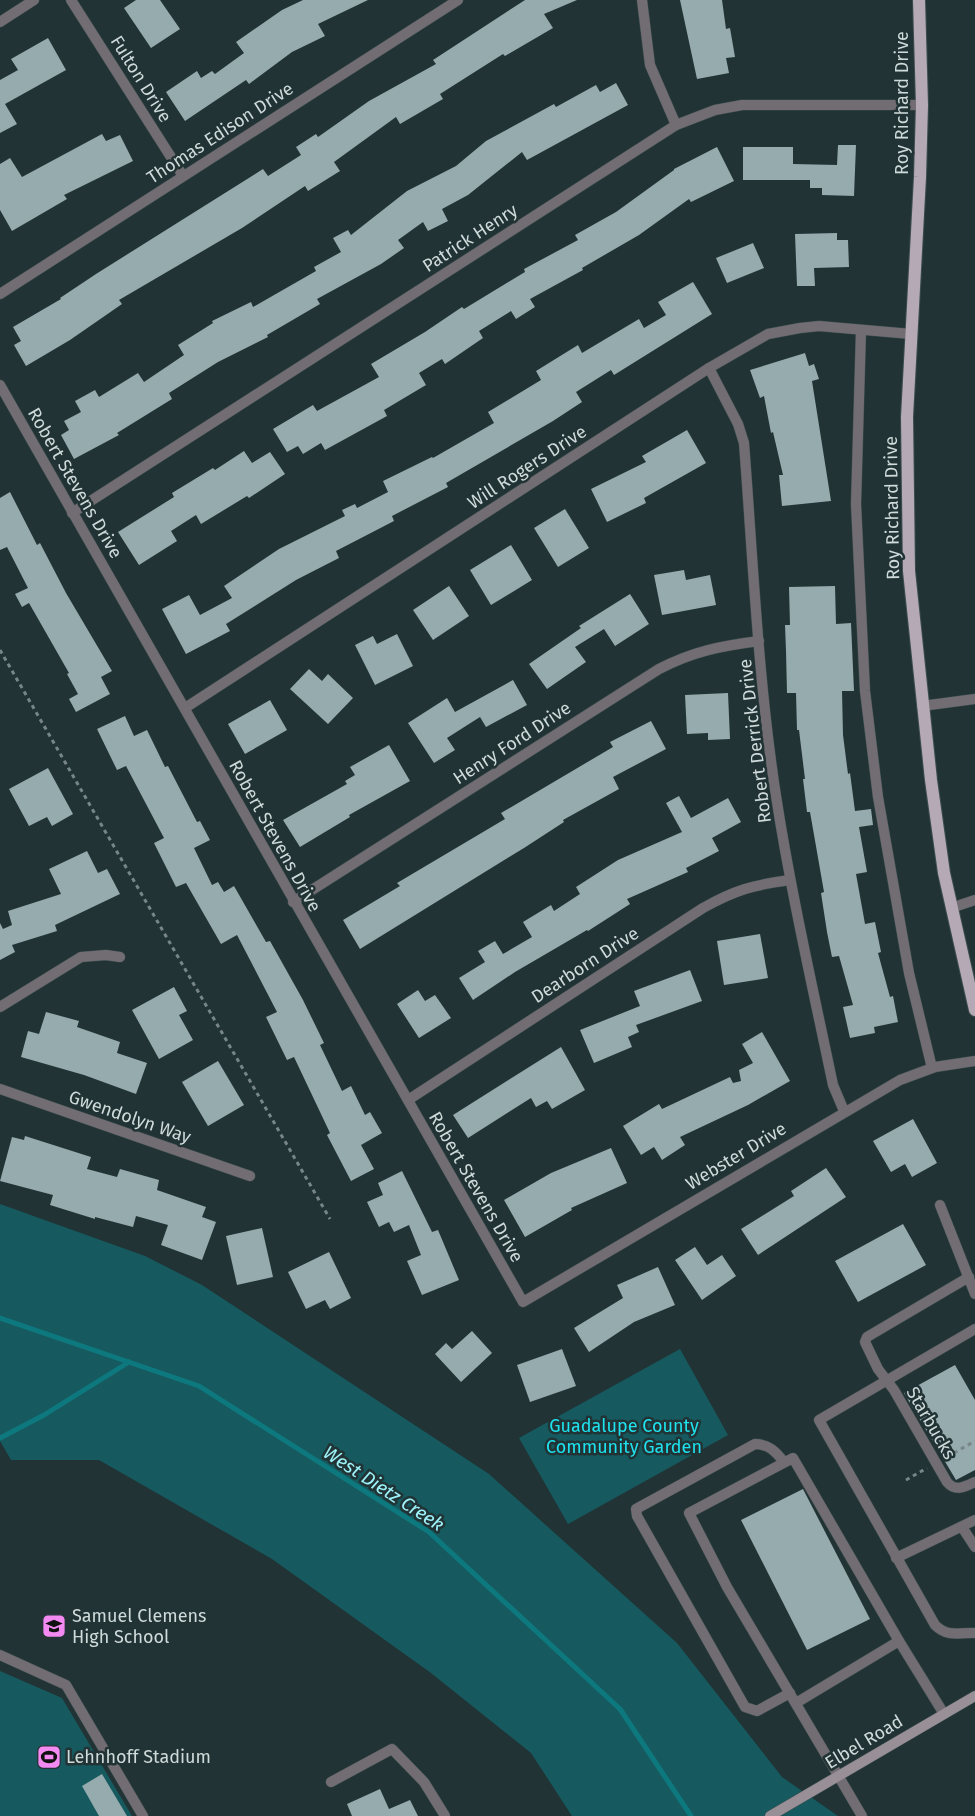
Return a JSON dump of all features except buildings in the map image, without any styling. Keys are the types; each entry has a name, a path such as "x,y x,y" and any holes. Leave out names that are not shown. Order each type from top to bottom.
{"main road":[{"name":"Roy Richard Drive","path":"919,0 922,105 907,417 909,571 922,706 942,864 975,1010"}],"street":[{"path":"0,22 34,0"},
{"name":"Fulton Drive","path":"71,0 183,176"},
{"name":"Thomas Edison Drive","path":"0,294 458,0"},
{"path":"642,0 650,65 676,125"},
{"name":"Patrick Henry","path":"72,513 676,125 715,110 742,105 922,105"},
{"name":"Will Rogers Drive","path":"185,708 709,368 768,334 819,326 911,334"},
{"path":"861,330 856,504 865,691 878,797 909,973 932,1068"},
{"name":"Robert Derrick Drive","path":"709,368 738,424 744,443 759,641 771,758 790,880 833,1085 844,1111"},
{"name":"Robert Stevens Drive","path":"0,385 185,708 293,902 523,1302"},
{"name":"Henry Ford Drive","path":"293,902 659,669 684,656 705,649 759,641"},
{"path":"922,706 975,699"},
{"name":"Dearborn Drive","path":"408,1100 702,908 732,892 754,885 790,880"},
{"path":"952,908 975,900"},
{"path":"0,1007 81,957 106,955 120,957"},
{"name":"Webster Drive","path":"523,1302 844,1111 900,1080 932,1068 975,1061"},
{"name":"Gwendolyn Way","path":"0,1089 250,1176"},
{"path":"940,1206 975,1294"},
{"path":"886,1380 865,1342 867,1337 969,1278"},
{"path":"975,1330 819,1420 929,1617 941,1631 956,1635 975,1633"},
{"name":"Starbucks","path":"886,1380 894,1390 950,1486 963,1487 975,1482"},
{"path":"784,1462 774,1450 763,1444 754,1444 636,1509 637,1516 687,1608 745,1707 757,1711 790,1693"},
{"path":"862,1816 727,1587 689,1513 792,1458 944,1714"},
{"path":"896,1558 975,1520"},
{"path":"962,1527 975,1547"},
{"path":"796,1702 899,1641"},
{"path":"0,1655 66,1685 143,1816"},
{"name":"Elbel Road","path":"770,1816 975,1696"},
{"path":"331,1782 392,1749 424,1782 445,1816"}],"path":[{"path":"0,650 330,1219"}],"green space":[{"path":"0,1204 145,1256 202,1285 489,1474 677,1643 782,1777 838,1816 572,1816 531,1753 431,1673 272,1559 99,1460 11,1460 0,1441"},
{"name":"Guadalupe County Community Garden","path":"680,1349 728,1435 568,1524 519,1438"},
{"name":"Lehnhoff Stadium","path":"0,1671 62,1698 132,1816 0,1816"}],"waterway":[{"name":"West Dietz Creek","path":"0,1318 199,1386 429,1532 620,1709 691,1816"},
{"path":"0,1438 44,1415 129,1362"}],"place":[{"name":"Samuel Clemens High School","path":"54,1626"},
{"name":"Lehnhoff Stadium","path":"49,1757"}]}
